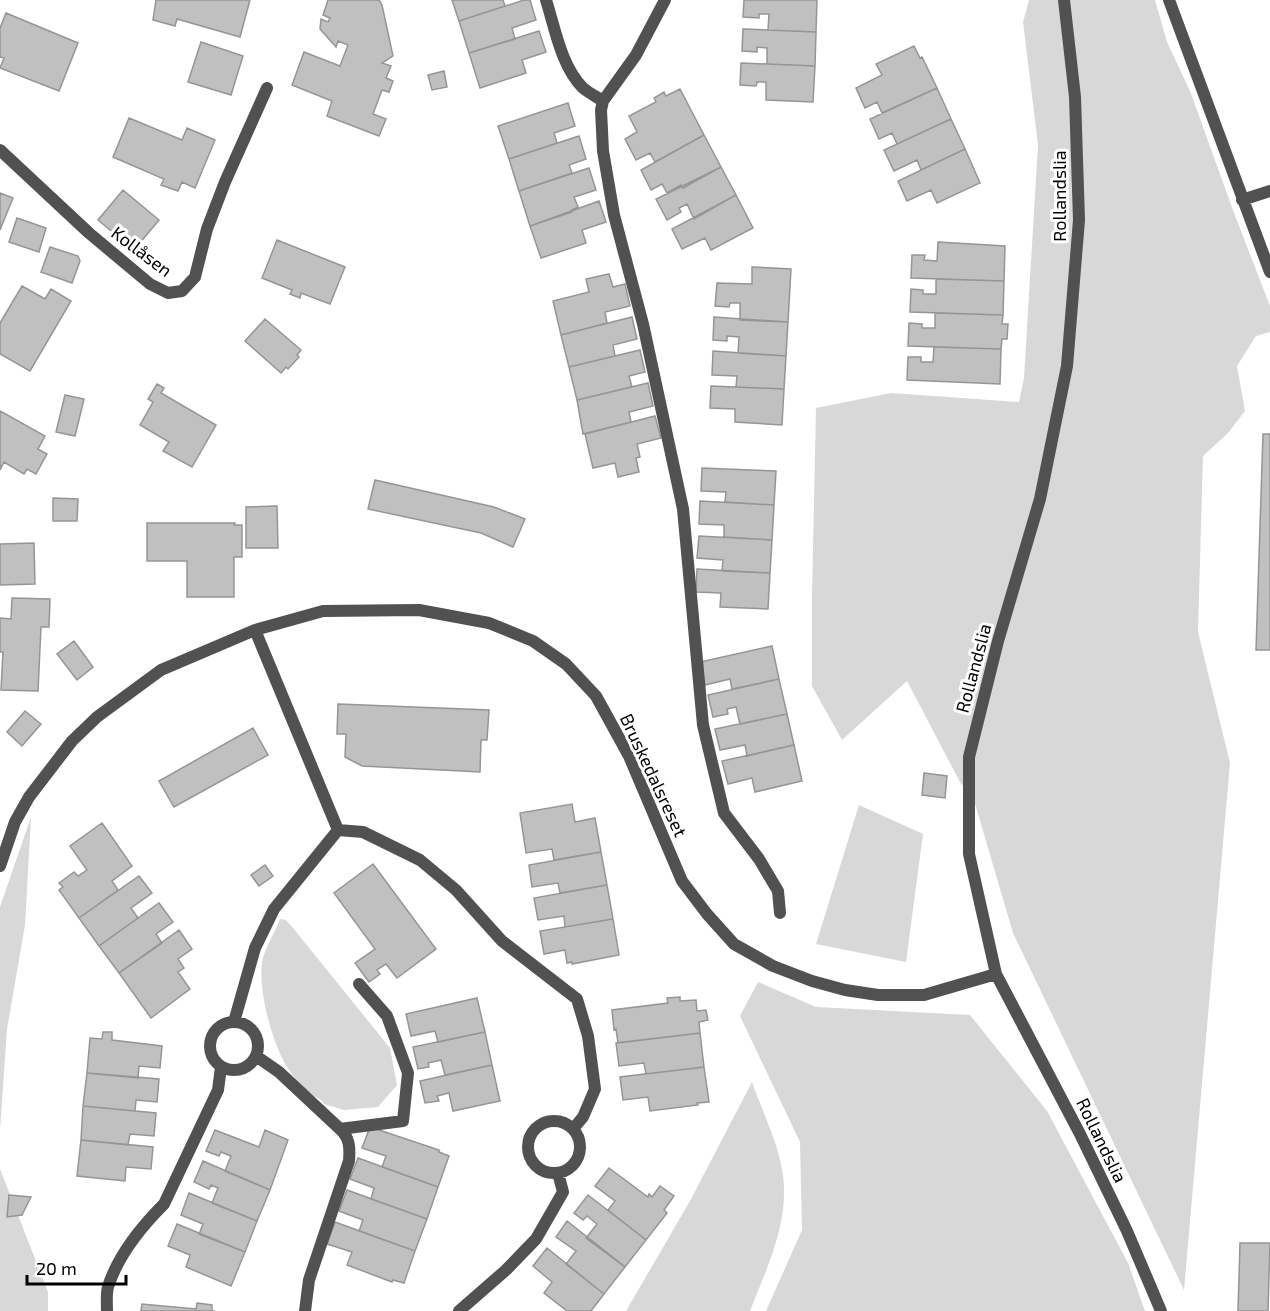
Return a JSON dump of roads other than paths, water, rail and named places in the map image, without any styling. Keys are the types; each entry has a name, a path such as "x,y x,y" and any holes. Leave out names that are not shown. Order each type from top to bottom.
{"street":[{"path":"546,0 570,71 583,87 603,101"},
{"path":"665,0 636,55 603,101 603,151 614,215 643,324 683,509 703,725 724,813 759,859 778,891 780,913"},
{"name":"Rollandslia","path":"1064,0 1076,97 1079,220 1067,366 1040,499 998,641 969,757 969,854 996,974 1080,1134 1127,1231 1161,1311"},
{"path":"1169,0 1270,272"},
{"name":"Kollåsen","path":"0,150 89,233 150,284 168,293 182,291 195,277 207,229 225,182 267,88"},
{"path":"1242,200 1270,191"},
{"name":"Bruskedalsreset","path":"0,866 15,822 29,796 72,741 97,717 161,670 255,630 323,612 419,610 489,623 533,641 566,664 596,696 629,756 682,882 734,944 773,966 812,981 845,990 878,995 924,995 996,974"},
{"path":"255,630 338,830"},
{"path":"234,1022 255,948 274,909 338,830"},
{"path":"338,830 363,832 420,860 456,890 502,941 577,999 590,1045 595,1089 583,1117 573,1129"},
{"path":"340,1129 403,1121 408,1072 387,1016 359,984"},
{"path":"234,1022 249,1027 255,1033 258,1041 256,1056 244,1068 228,1070 221,1067 211,1054 211,1039 219,1027 234,1022"},
{"path":"256,1056 279,1072 346,1134 350,1147 349,1161 309,1280 305,1311"},
{"path":"107,1311 107,1289 118,1261 164,1204 218,1090 221,1067"},
{"path":"549,1121 566,1124 573,1129 580,1143 577,1159 566,1170 558,1173 541,1170 534,1164 528,1147 534,1131 549,1121"},
{"path":"459,1311 506,1270 536,1239 563,1192 558,1173"}]}
